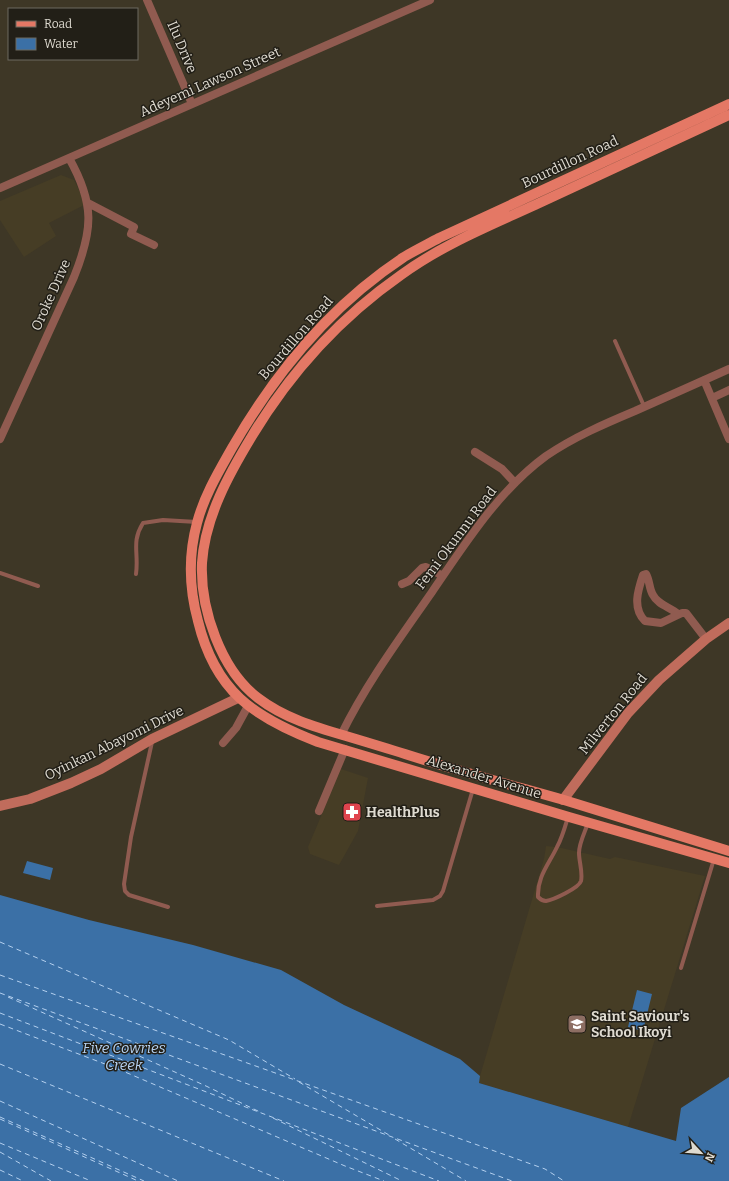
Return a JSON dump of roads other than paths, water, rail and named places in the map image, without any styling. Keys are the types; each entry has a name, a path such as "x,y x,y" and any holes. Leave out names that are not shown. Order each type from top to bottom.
{"main road":[{"name":"Bourdillon Road","path":"238,698 215,668 207,652 195,612 192,596 190,562 197,522 210,488 240,434 279,375 324,323 345,303 386,270 416,250 460,227 729,104"},
{"name":"Bourdillon Road","path":"244,686 235,676 221,650 206,608 202,575 204,545 218,501 235,464 260,423 306,362 345,320 364,304 402,274 437,252 485,228 729,115"},
{"name":"Alexander Avenue","path":"244,686 270,706 311,726 563,800 729,851"},
{"name":"Alexander Avenue","path":"238,698 267,719 292,732 318,742 588,823 729,863"}],"street":[{"name":"Ilu Drive","path":"147,0 192,104"},
{"name":"Adeyemi Lawson Street","path":"0,188 430,0"},
{"name":"Oroke Drive","path":"0,438 81,258 88,229 88,203 80,177 69,158"},
{"path":"88,203 134,227 131,234 154,245"},
{"name":"Femi Okunnu Road","path":"341,735 352,713 392,649 481,522 515,483 546,457 572,440 644,406 729,370"},
{"path":"704,380 729,439"},
{"path":"712,398 729,390"},
{"path":"474,452 502,469 515,483"},
{"path":"402,584 410,581 422,568 426,567 443,576"},
{"path":"678,614 655,599 652,594 649,580 646,574 643,575 637,597 637,611 640,616 645,621 661,623 682,612 686,613 706,639"},
{"name":"Milverton Road","path":"563,800 628,713 659,680 706,639 729,623"},
{"name":"Oyinkan Abayomi Drive","path":"0,806 30,799 71,783 101,769 152,740 238,698"},
{"path":"222,743 236,728 248,706"},
{"path":"319,811 345,749"},
{"path":"436,777 440,765"}],"lane":[{"path":"615,340 644,406"},
{"path":"136,574 137,533 143,524 151,521 163,520 197,522"},
{"path":"0,573 38,586"},
{"path":"152,740 130,844 124,884 125,891 129,895 168,908"},
{"path":"376,906 433,900 440,896 443,891 474,788"},
{"path":"568,817 557,847 540,878 537,890 538,897 542,900 546,901 559,896 580,884 582,879 579,852 588,823"},
{"path":"681,968 714,859"}],"water":[{"path":"27,861 53,868 50,880 23,873"},
{"name":"Five Cowries Creek","path":"0,895 89,920 193,945 281,970 344,1005 460,1059 480,1076 479,1083 676,1141 681,1108 729,1077 729,1181 0,1181"},
{"path":"637,990 652,994 643,1031 628,1027"}],"place":[{"name":"HealthPlus","path":"352,812"},
{"name":"Saint Saviour's School Ikoyi","path":"577,1024"}]}
